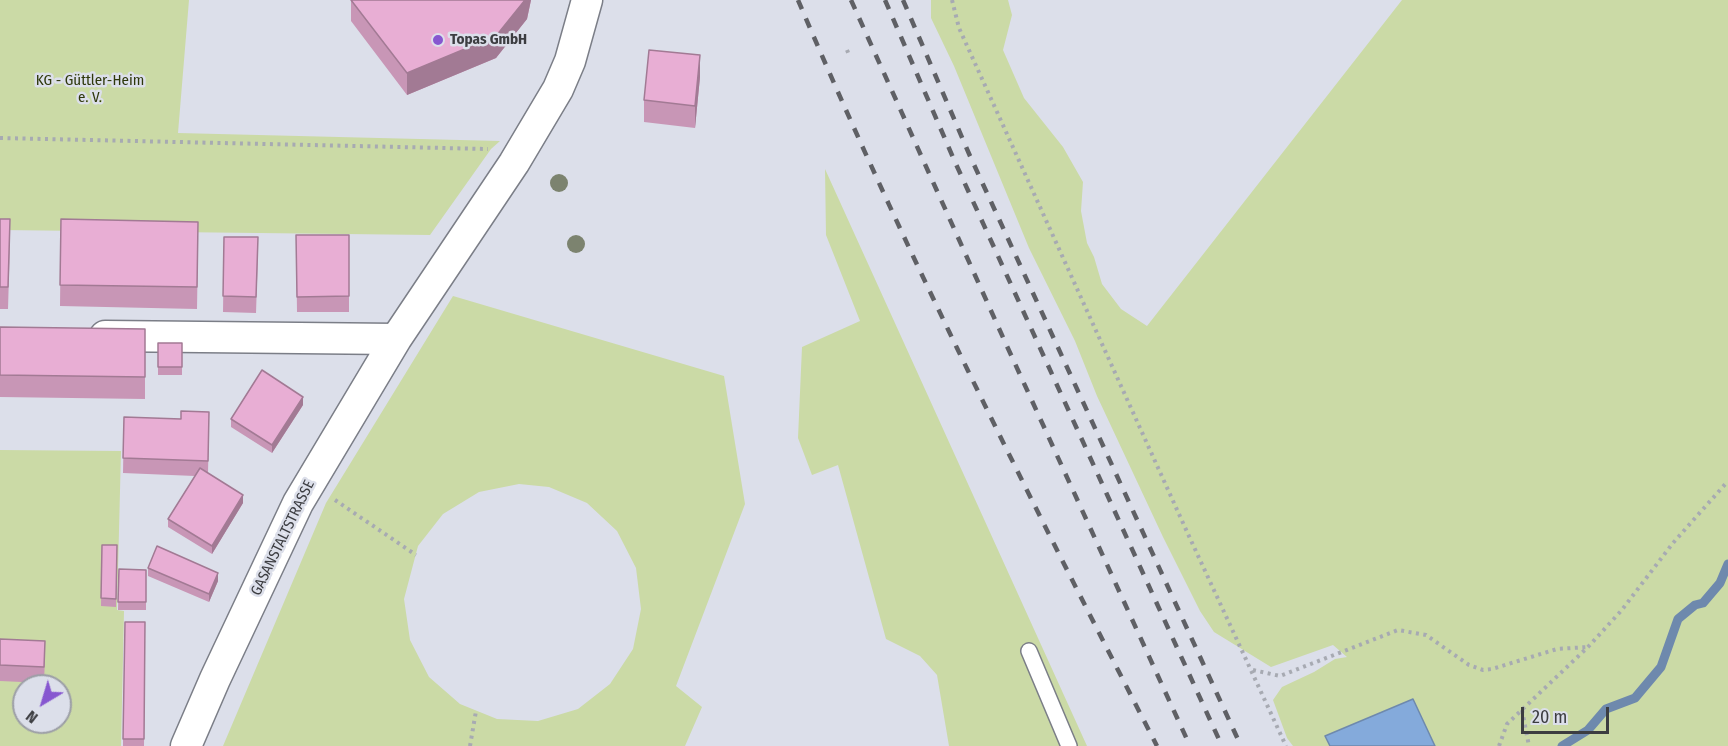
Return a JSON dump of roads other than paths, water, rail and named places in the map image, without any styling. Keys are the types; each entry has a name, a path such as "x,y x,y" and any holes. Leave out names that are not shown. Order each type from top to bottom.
{"street":[{"name":"GASANSTALTSTRASSE","path":"186,746 298,503 396,339 514,163 558,88 570,61 587,0"},
{"path":"82,336 396,339"}],"lane":[{"path":"1029,651 1069,746"}],"water":[{"path":"1413,699 1435,746 1330,746 1325,736"}],"waterway":[{"path":"1562,746 1588,730 1606,709 1635,698 1661,667 1678,619 1695,605 1703,603 1720,583 1728,564"}],"railway":[{"path":"798,0 926,283 1063,562 1157,746"},
{"path":"851,0 1190,746"},
{"path":"885,0 955,162 1222,746"},
{"path":"903,0 970,156 1241,746"}],"place":[{"name":"Topas GmbH","path":"438,40"}],"park label":[{"name":"KG - Güttler-Heim e. V.","path":"90,90"}]}
